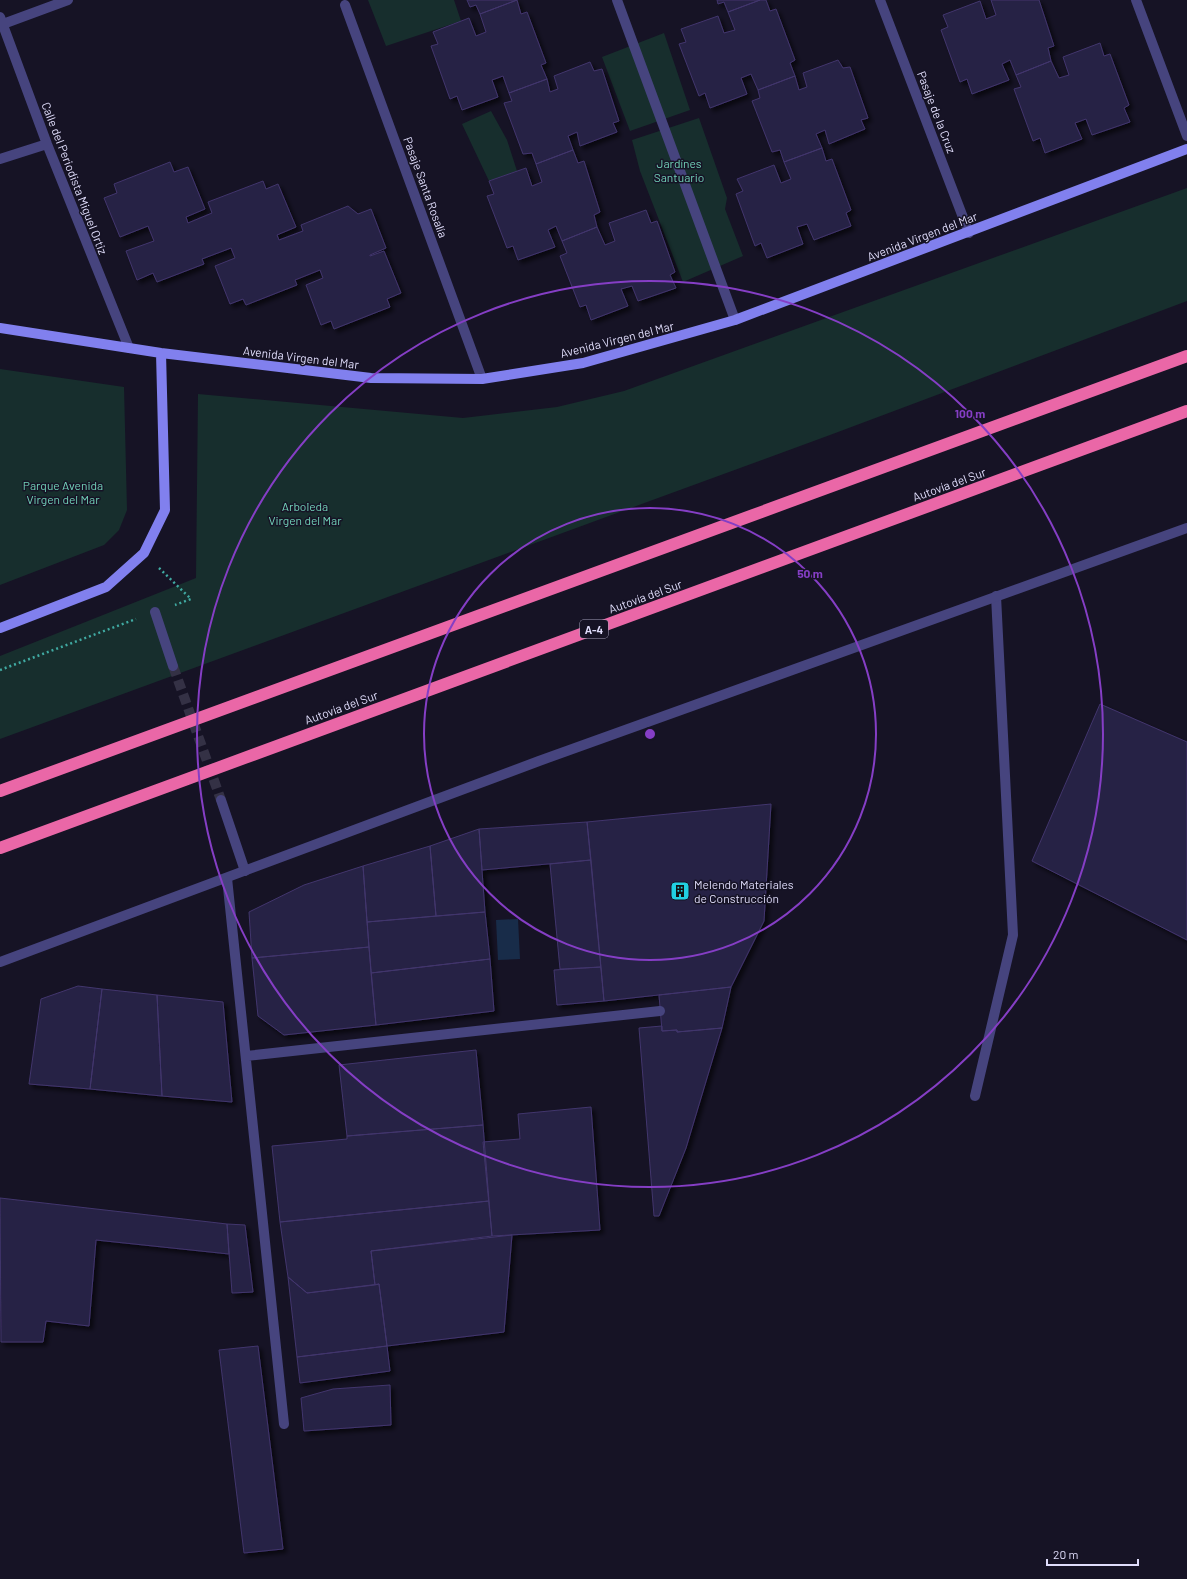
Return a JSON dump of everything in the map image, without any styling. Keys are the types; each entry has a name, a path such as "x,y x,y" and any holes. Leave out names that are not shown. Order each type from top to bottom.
{"highway":[{"path":"0,791 1187,356"},
{"name":"Autovía del Sur","path":"0,848 1187,411"}],"main road":[{"name":"Avenida Virgen del Mar","path":"0,328 161,353 371,378 482,379 583,364 735,320 969,233 1187,149"},
{"path":"0,628 106,587 144,553 165,510 161,353"}],"street":[{"path":"1,20 68,0"},
{"path":"616,0 735,320"},
{"name":"Pasaje de la Cruz","path":"880,0 969,233"},
{"path":"1136,0 1187,136"},
{"name":"Pasaje Santa Rosalía","path":"345,4 482,379"},
{"name":"Calle del Periodista Miguel Ortiz","path":"1,20 48,144 129,348"},
{"path":"0,159 48,144"},
{"path":"0,962 539,761 1187,528"},
{"path":"976,1096 1013,936 996,596"},
{"path":"155,612 173,666"},
{"path":"221,800 246,871"},
{"path":"226,878 284,1424"},
{"path":"246,1056 660,1011"}],"path":[{"path":"0,670 191,599 144,553"}],"green space":[{"path":"368,0 454,0 461,21 386,46"},
{"path":"664,33 690,110 630,131 602,57"},
{"path":"491,111 507,140 517,171 489,181 462,124"},
{"name":"Jardínes Santuario","path":"699,118 727,198 725,209 743,256 683,282 640,171 632,140"},
{"name":"Arboleda Virgen del Mar","path":"1187,188 1187,301 830,435 0,739 0,656 196,578 198,394 463,418 557,407 624,391"},
{"name":"Parque Avenida Virgen del Mar","path":"0,369 124,387 127,510 119,530 104,545 0,585"}],"water":[{"path":"518,919 520,959 498,960 496,920"}],"building":[{"path":"467,0 517,0 480,14 476,5 470,7"},
{"path":"517,0 521,14 527,12 546,63 541,65 547,79 509,93 503,76 492,80 498,97 462,110 457,96 450,99 431,46 438,44 433,32 469,18 476,36 486,32 480,14"},
{"path":"717,0 760,0 728,12 724,2 718,4"},
{"path":"760,0 766,0 770,11 776,9 795,60 790,63 795,76 758,90 751,74 741,78 747,94 710,108 705,93 699,96 679,44 686,42 681,29 718,16 724,33 735,30 728,12"},
{"path":"991,0 1039,0 1054,46 1048,48 1051,61 1016,75 1010,60 1002,64 1009,80 972,94 967,79 960,82 941,30 948,27 943,15 980,1 986,19 996,15"},
{"path":"1100,43 1104,56 1110,54 1129,105 1124,108 1130,122 1092,135 1086,119 1075,123 1082,139 1045,153 1040,138 1033,141 1014,89 1021,87 1016,75 1051,61 1059,78 1069,75 1063,57"},
{"path":"838,60 843,68 850,67 868,118 861,120 865,129 829,144 825,130 816,134 822,148 784,162 780,150 772,152 752,101 760,98 758,90 795,76 799,90 807,87 803,73"},
{"path":"590,62 594,71 602,69 619,121 613,123 617,132 580,146 577,132 568,136 573,150 536,164 532,153 523,154 504,103 512,101 509,93 547,79 550,92 558,89 554,76"},
{"path":"822,148 826,161 832,159 851,210 846,213 851,226 814,240 807,224 797,227 803,244 767,258 761,243 755,246 736,194 743,191 737,179 774,165 781,183 791,179 784,162"},
{"path":"573,150 578,163 584,161 600,212 594,215 597,227 562,241 556,226 548,230 555,247 518,260 513,246 507,248 487,196 494,194 489,181 526,168 532,186 542,182 536,164"},
{"path":"170,162 174,172 188,167 205,209 186,217 188,223 212,213 208,202 263,181 266,189 278,184 296,227 277,235 279,240 303,231 301,225 348,206 358,214 371,209 386,248 370,256 384,251 401,293 387,299 390,307 334,329 331,321 321,325 306,285 323,278 320,270 295,280 297,285 246,305 243,299 230,304 215,266 235,258 231,248 202,259 204,264 157,282 153,273 137,280 126,251 154,241 148,226 120,237 104,198 117,193 114,184"},
{"path":"646,210 651,223 657,221 675,272 670,275 676,288 638,301 632,286 621,289 628,306 591,320 586,305 580,307 560,256 567,253 562,241 597,227 605,245 615,241 609,223"},
{"path":"1100,704 1187,742 1187,940 1032,861"},
{"name":"Melendo Materiales de Construcción","path":"771,804 764,921 731,987 604,1001 587,822"},
{"path":"587,822 591,860 482,870 479,829"},
{"path":"479,829 485,912 436,916 430,846"},
{"path":"430,846 436,916 367,922 363,866"},
{"path":"591,860 601,967 560,969 550,864"},
{"path":"363,866 369,947 252,958 249,912 304,885"},
{"path":"485,912 490,959 371,973 367,922"},
{"path":"369,947 376,1025 284,1035 258,1016 252,958"},
{"path":"490,959 494,1011 376,1025 371,973"},
{"path":"601,967 604,1001 557,1005 554,970"},
{"path":"78,986 102,989 90,1089 29,1084 41,999"},
{"path":"731,987 722,1028 677,1032 677,1030 662,1031 659,995"},
{"path":"102,989 157,995 162,1096 90,1089"},
{"path":"157,995 223,1002 232,1102 162,1096"},
{"path":"662,1026 662,1031 677,1030 677,1032 722,1028 686,1148 659,1216 654,1216 639,1028"},
{"path":"476,1050 483,1125 347,1136 339,1065"},
{"path":"591,1107 600,1230 492,1236 483,1142 520,1139 518,1114"},
{"path":"483,1125 489,1201 280,1222 272,1146 347,1139 347,1136"},
{"path":"0,1198 227,1224 229,1254 96,1240 89,1326 46,1321 43,1342 1,1342"},
{"path":"489,1201 492,1236 371,1251 375,1285 307,1293 288,1277 280,1222"},
{"path":"227,1224 245,1225 253,1292 232,1293"},
{"path":"512,1235 504,1332 387,1346 379,1284 375,1285 371,1251"},
{"path":"288,1277 307,1293 379,1284 387,1346 297,1357"},
{"path":"258,1346 283,1549 244,1553 219,1350"},
{"path":"387,1346 390,1371 300,1383 297,1357"},
{"path":"390,1385 391,1425 304,1431 301,1398 333,1389"}],"tunnel":[{"path":"173,666 221,800"}],"place":[{"name":"Melendo Materiales de Construcción","path":"680,891"}]}
